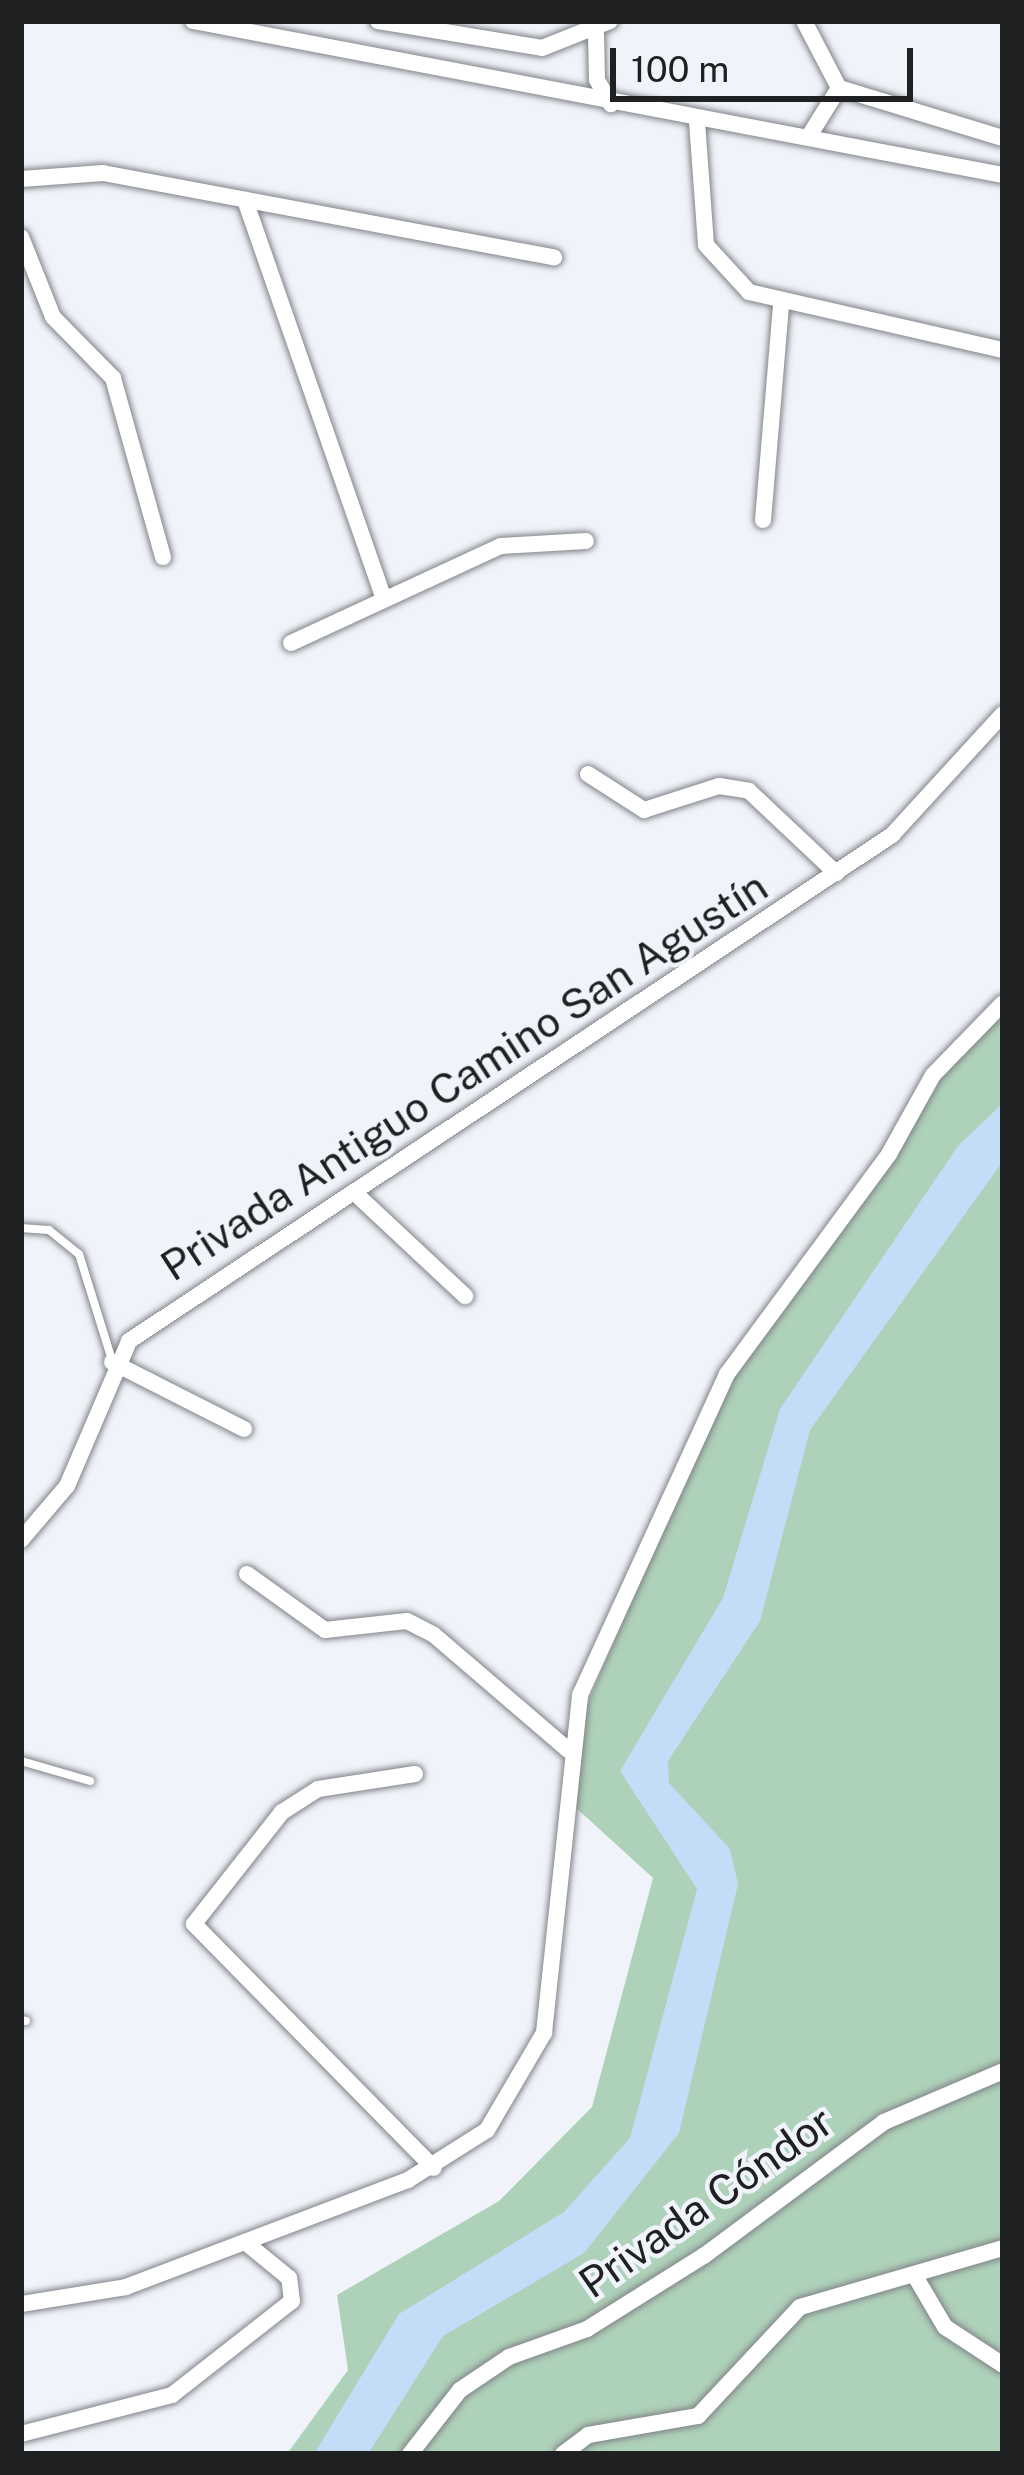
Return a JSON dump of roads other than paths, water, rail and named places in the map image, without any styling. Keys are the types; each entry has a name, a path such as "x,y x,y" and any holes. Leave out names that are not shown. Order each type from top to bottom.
{"street":[{"path":"193,21 697,122 809,136 1003,175"},
{"path":"377,21 542,48 603,27 597,80 611,104"},
{"path":"803,21 839,88 1003,137"},
{"path":"809,136 839,88"},
{"path":"697,122 706,245 749,292 781,306 864,312 1003,350"},
{"path":"21,179 141,179 554,257"},
{"path":"245,200 383,597"},
{"path":"21,237 53,316 113,378 163,557"},
{"path":"763,520 781,306"},
{"path":"291,644 383,597 501,546 586,542"},
{"name":"Privada Antiguo Camino San Agustín","path":"112,1363 355,1193 836,873 939,794 1003,714"},
{"path":"588,774 644,809 718,786 749,791 836,873"},
{"path":"21,2305 85,2299 245,2242 434,2168 487,2130 544,2032 568,1750 580,1695 727,1374 889,1154 933,1075 1003,1003"},
{"path":"355,1193 464,1296"},
{"path":"21,1540 67,1486 112,1363 244,1429"},
{"path":"247,1574 325,1630 406,1622 434,1635 568,1750"},
{"path":"416,1774 318,1789 282,1812 194,1924 434,2168"},
{"name":"Privada Cóndor","path":"410,2454 460,2390 509,2357 587,2329 665,2280 884,2122 1003,2071"},
{"path":"21,2434 172,2395 292,2301 290,2278 245,2242"},
{"path":"562,2454 587,2435 698,2416 800,2307 1003,2248"},
{"path":"916,2276 945,2327 1003,2365"}],"lane":[{"path":"21,1228 49,1230 79,1254 112,1363"},
{"path":"21,1761 90,1781"}],"water":[{"path":"1003,1103 1003,1161 810,1430 760,1621 668,1761 669,1783 730,1849 738,1884 679,2133 584,2253 443,2336 368,2454 314,2454 399,2314 564,2212 630,2138 697,1889 620,1771 723,1598 780,1409 958,1146"}]}
